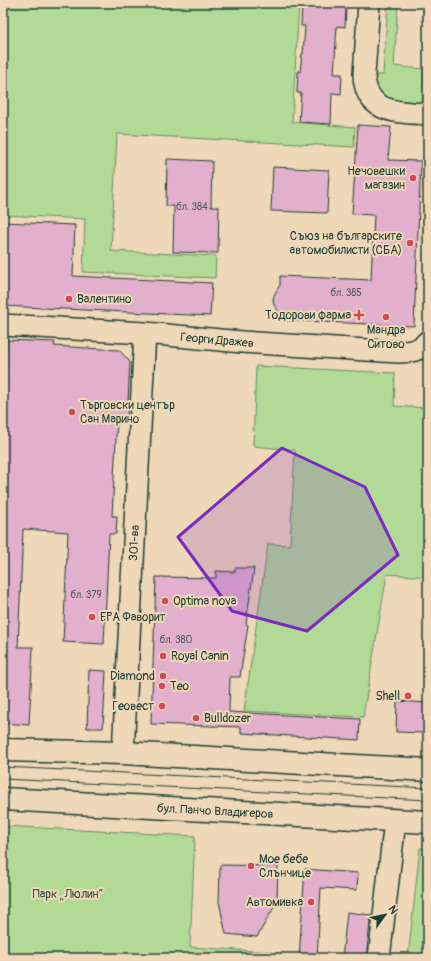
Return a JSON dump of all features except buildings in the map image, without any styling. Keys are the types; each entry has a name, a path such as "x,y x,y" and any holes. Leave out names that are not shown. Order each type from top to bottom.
{"main road":[{"path":"3,750 123,753 428,770"},
{"name":"бул. Панчо Владигеров","path":"3,799 428,822"}],"street":[{"path":"369,3 364,74 368,94 375,102 388,110 428,114"},
{"name":"Георги Дражев","path":"3,325 145,333 242,342 398,352 408,352 418,349 428,341"},
{"name":"301-ва","path":"123,753 145,333"},
{"path":"379,958 395,821"}],"highlighted area":[{"path":"282,448 365,487 398,555 307,631 232,611 178,537"}],"green space":[{"path":"3,3 299,3 292,122 355,127 354,147 117,134 111,251 216,256 215,278 83,272 85,219 3,215"},
{"path":"388,3 398,3 394,66 424,69 422,104 387,99 377,90 374,75 383,75"},
{"path":"256,366 395,373 394,406 428,408 428,577 387,574 363,717 244,711 268,544 290,545 295,450 253,446"},
{"name":"Парк „Люлин“","path":"3,826 195,836 190,947 271,952 271,958 3,958"},
{"path":"420,848 428,848 428,958 408,958"}],"tram line":[{"path":"3,767 428,788"},
{"path":"3,779 428,800"}],"place":[{"name":"Нечовешки магазин","path":"413,178"},
{"name":"Съюз на българските автомобилисти (СБА)","path":"410,243"},
{"name":"Валентино","path":"69,299"},
{"name":"Тодорови фарма","path":"359,315"},
{"name":"Мандра Ситово","path":"386,317"},
{"name":"Търговски център Сан Марино","path":"72,412"},
{"name":"Optima nova","path":"165,601"},
{"name":"ЕРА Фаворит","path":"92,617"},
{"name":"Royal Canin","path":"163,656"},
{"name":"Diamond","path":"163,676"},
{"name":"Тео","path":"162,686"},
{"name":"Shell","path":"408,696"},
{"name":"Геовест","path":"162,706"},
{"name":"Bulldozer","path":"196,718"},
{"name":"Мое бебе Слънчице","path":"251,866"},
{"name":"Автомивка","path":"311,902"}]}
